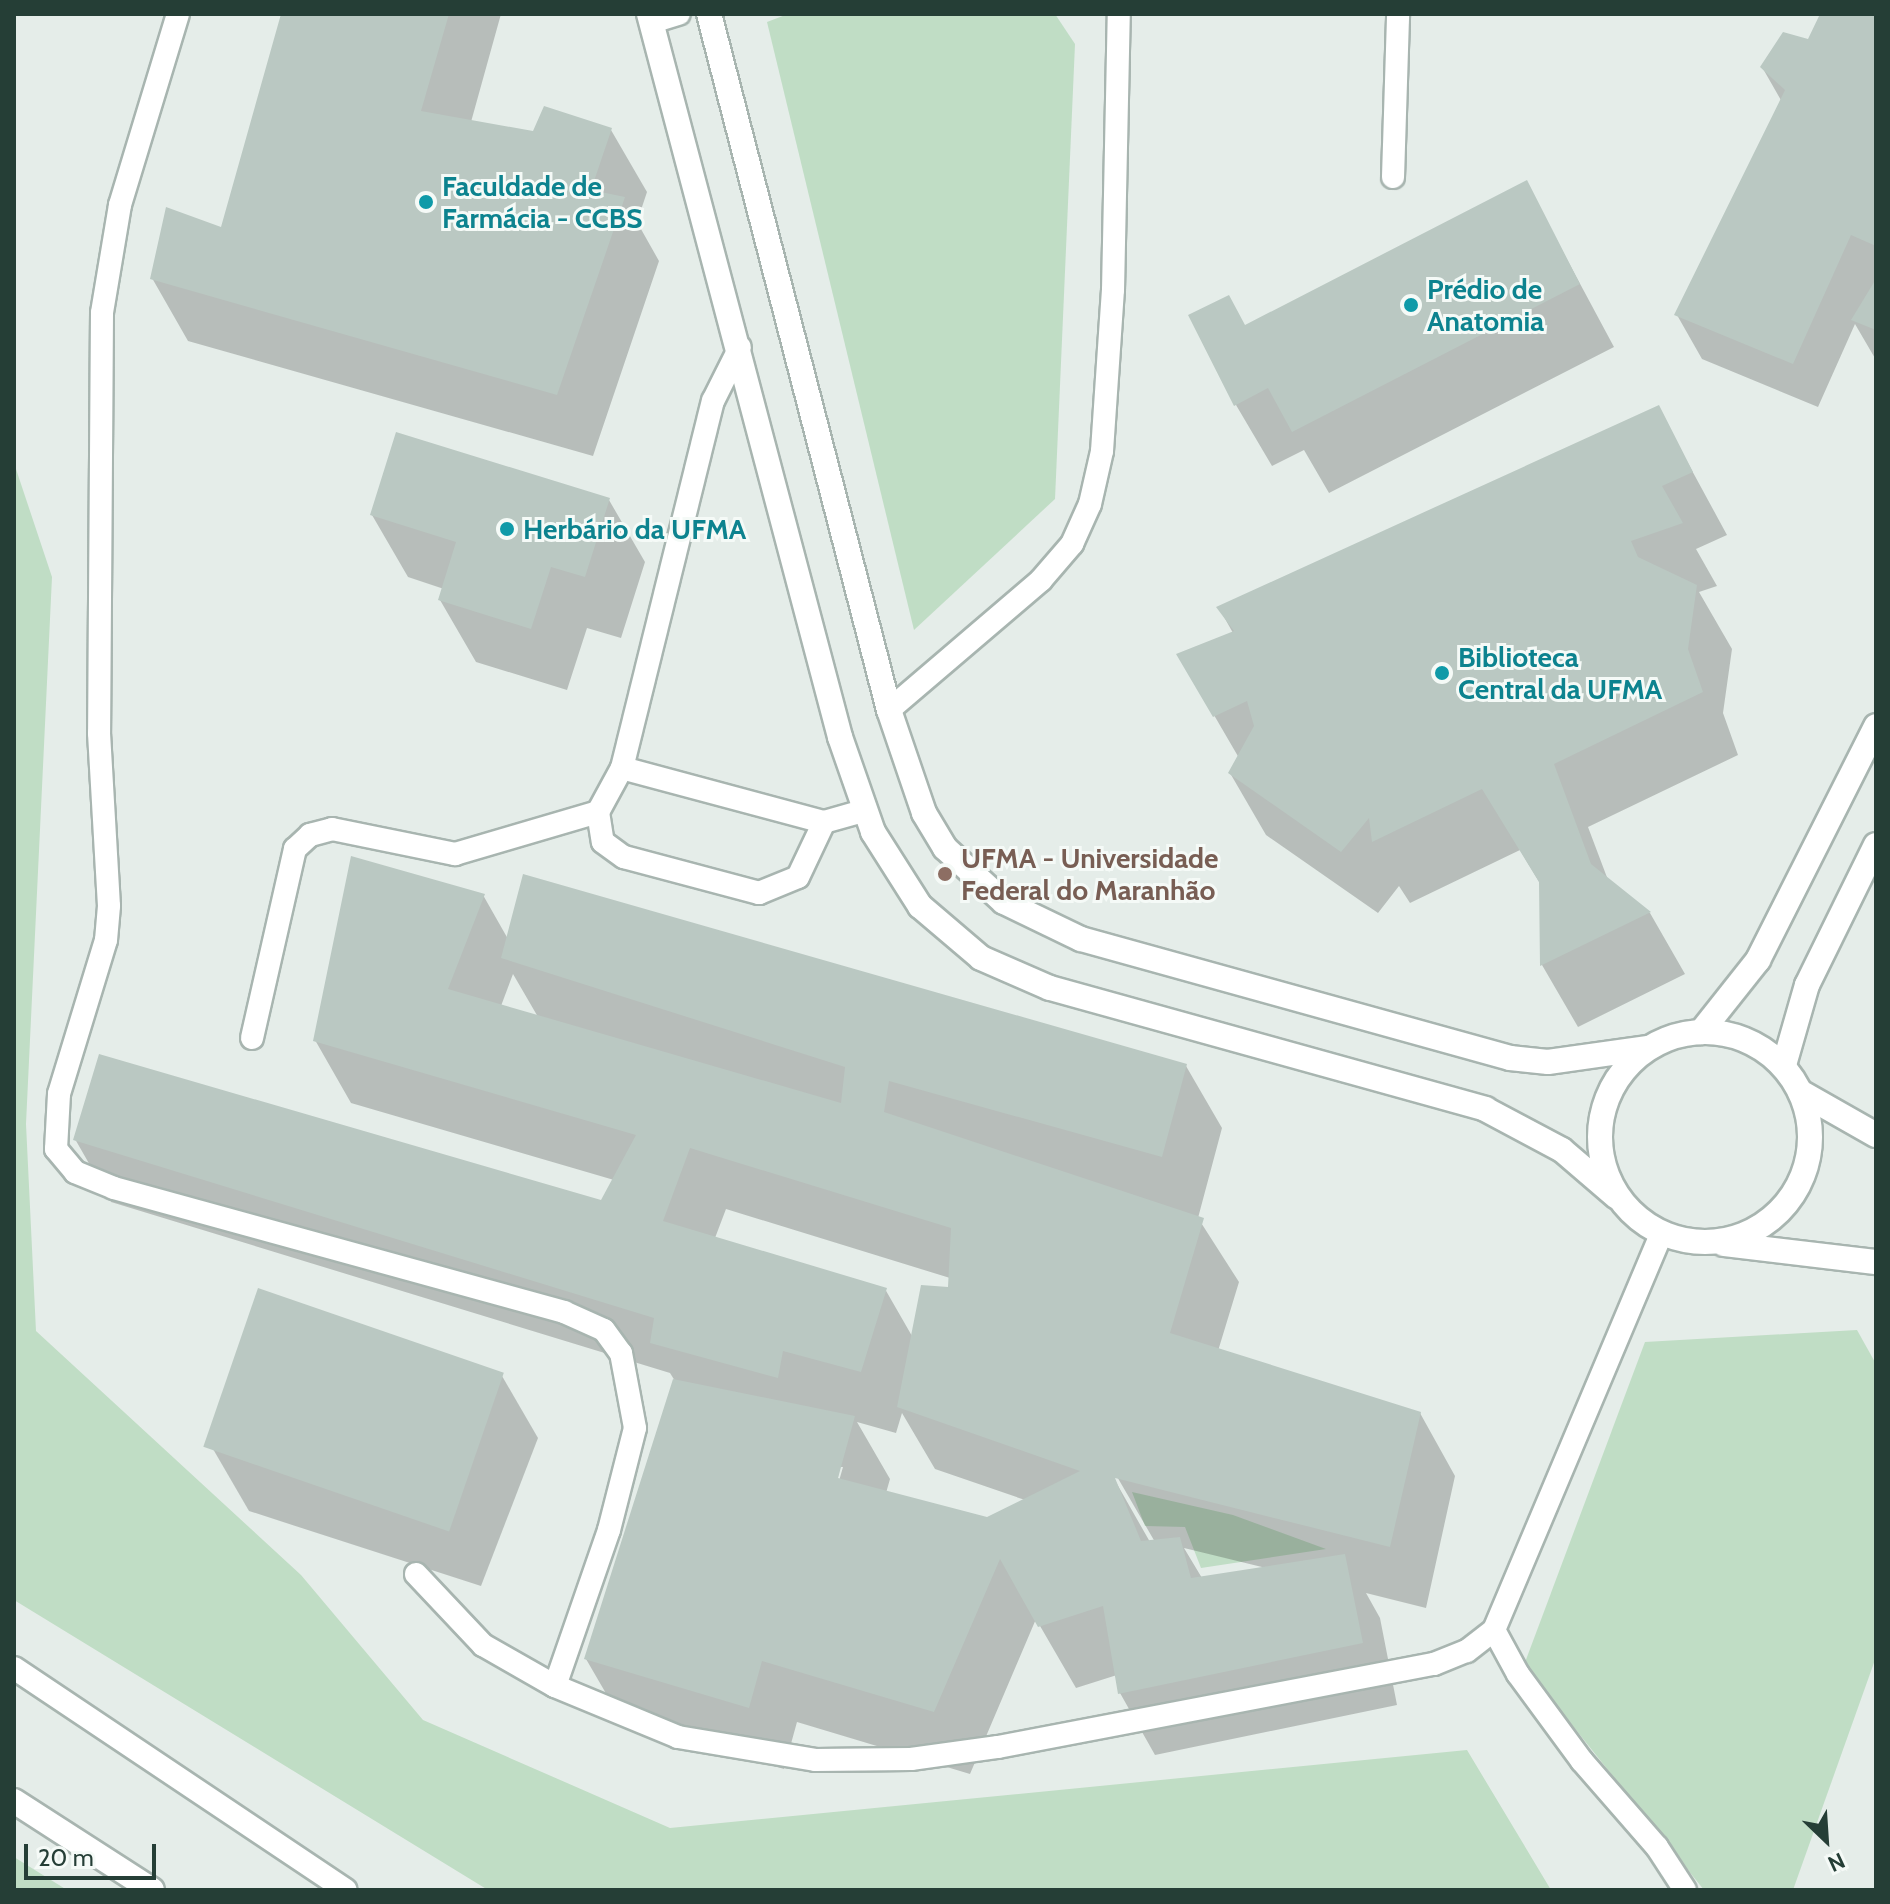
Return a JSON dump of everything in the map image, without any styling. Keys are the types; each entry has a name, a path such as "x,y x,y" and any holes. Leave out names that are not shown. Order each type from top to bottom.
{"street":[{"path":"709,14 889,710 924,813 945,848 975,880 1043,923 1081,939 1510,1058 1548,1062 1648,1048 1701,1032 1731,1035 1760,1046 1784,1065 1802,1093 1810,1136 1798,1189 1777,1215 1758,1227 1717,1243"},
{"path":"650,18 863,811 892,870 920,906 981,958 1050,988 1485,1109 1562,1150 1661,1234 1876,1262"},
{"path":"1701,1032 1758,960 1876,726"},
{"path":"1784,1065 1807,985 1876,845"},
{"path":"1617,1197 1603,1166 1599,1133 1606,1100 1623,1071 1648,1048"},
{"path":"1802,1093 1876,1135"},
{"path":"14,1801 152,1890"}],"lane":[{"path":"178,14 120,205 102,313 99,733 109,906 106,940 59,1094 56,1149 75,1172 114,1188 564,1312 604,1330 621,1353 635,1428 609,1530 555,1686"},
{"path":"650,18 679,14"},
{"path":"889,710 1041,580 1072,544 1090,504 1102,451 1113,290 1119,14"},
{"path":"1393,177 1398,14"},
{"path":"740,347 713,401 622,768 598,812 603,842 624,857 759,893 798,877 824,822"},
{"path":"622,768 824,822 863,811"},
{"path":"252,1038 295,849 310,835 332,829 455,854 598,812"},
{"path":"416,1574 483,1645 555,1686 678,1737 815,1760 911,1759 1434,1664 1467,1651 1494,1630 1661,1234"},
{"path":"1494,1630 1536,1699 1657,1847 1685,1890"},
{"path":"14,1668 346,1890"}],"green space":[{"path":"788,14 1055,14 1075,44 1055,499 914,630 767,22"},
{"path":"14,463 52,577 26,1124 36,1331 301,1575 423,1720 670,1828 1467,1750 1551,1890 488,1890 14,1600"},
{"path":"1857,1330 1876,1364 1876,1657 1793,1890 1704,1890 1524,1665 1645,1342"},
{"path":"1132,1492 1233,1515 1326,1549 1201,1568 1185,1527 1145,1526"},
{"path":"14,1857 67,1890 14,1890"}],"building":[{"name":"Faculdade de Farmácia - CCBS","path":"281,14 449,14 421,111 533,131 544,106 612,128 591,190 625,197 557,395 150,279 166,207 221,227"},
{"path":"1820,14 1876,14 1876,246 1851,235 1793,364 1674,315 1785,90 1760,67 1783,32 1808,39"},
{"name":"Prédio de Anatomia","path":"1527,180 1580,284 1292,432 1268,388 1234,406 1188,315 1229,295 1245,325"},
{"path":"1876,279 1876,330 1851,320"},
{"name":"Biblioteca Central da UFMA","path":"1659,405 1693,472 1662,486 1683,523 1631,541 1638,557 1697,585 1688,649 1703,692 1554,764 1591,864 1651,912 1540,966 1539,882 1482,789 1372,842 1369,818 1341,852 1228,773 1254,726 1247,701 1213,717 1176,654 1234,631 1216,607"},
{"name":"Herbário da UFMA","path":"396,432 610,498 585,577 551,567 531,629 438,600 456,542 370,515"},
{"path":"351,856 485,894 448,989 841,1103 845,1067 501,958 523,874 1187,1064 1162,1157 889,1081 884,1112 1204,1218 1170,1333 1421,1412 1390,1547 1115,1478 1141,1541 1180,1537 1191,1578 1345,1554 1363,1643 1118,1694 1103,1606 1038,1627 1000,1559 934,1712 762,1661 749,1708 584,1659 673,1379 855,1416 838,1478 987,1517 1080,1471 897,1407 921,1285 948,1287 951,1228 690,1148 663,1221 887,1288 861,1372 783,1351 778,1378 650,1343 654,1318 73,1140 99,1054 601,1200 636,1135 313,1041"},
{"path":"258,1288 504,1373 449,1531 203,1447"}],"place":[{"name":"Faculdade de Farmácia - CCBS","path":"426,202"},
{"name":"Prédio de Anatomia","path":"1411,305"},
{"name":"Herbário da UFMA","path":"507,529"},
{"name":"Biblioteca Central da UFMA","path":"1442,673"},
{"name":"UFMA - Universidade Federal do Maranhão","path":"945,874"}]}
